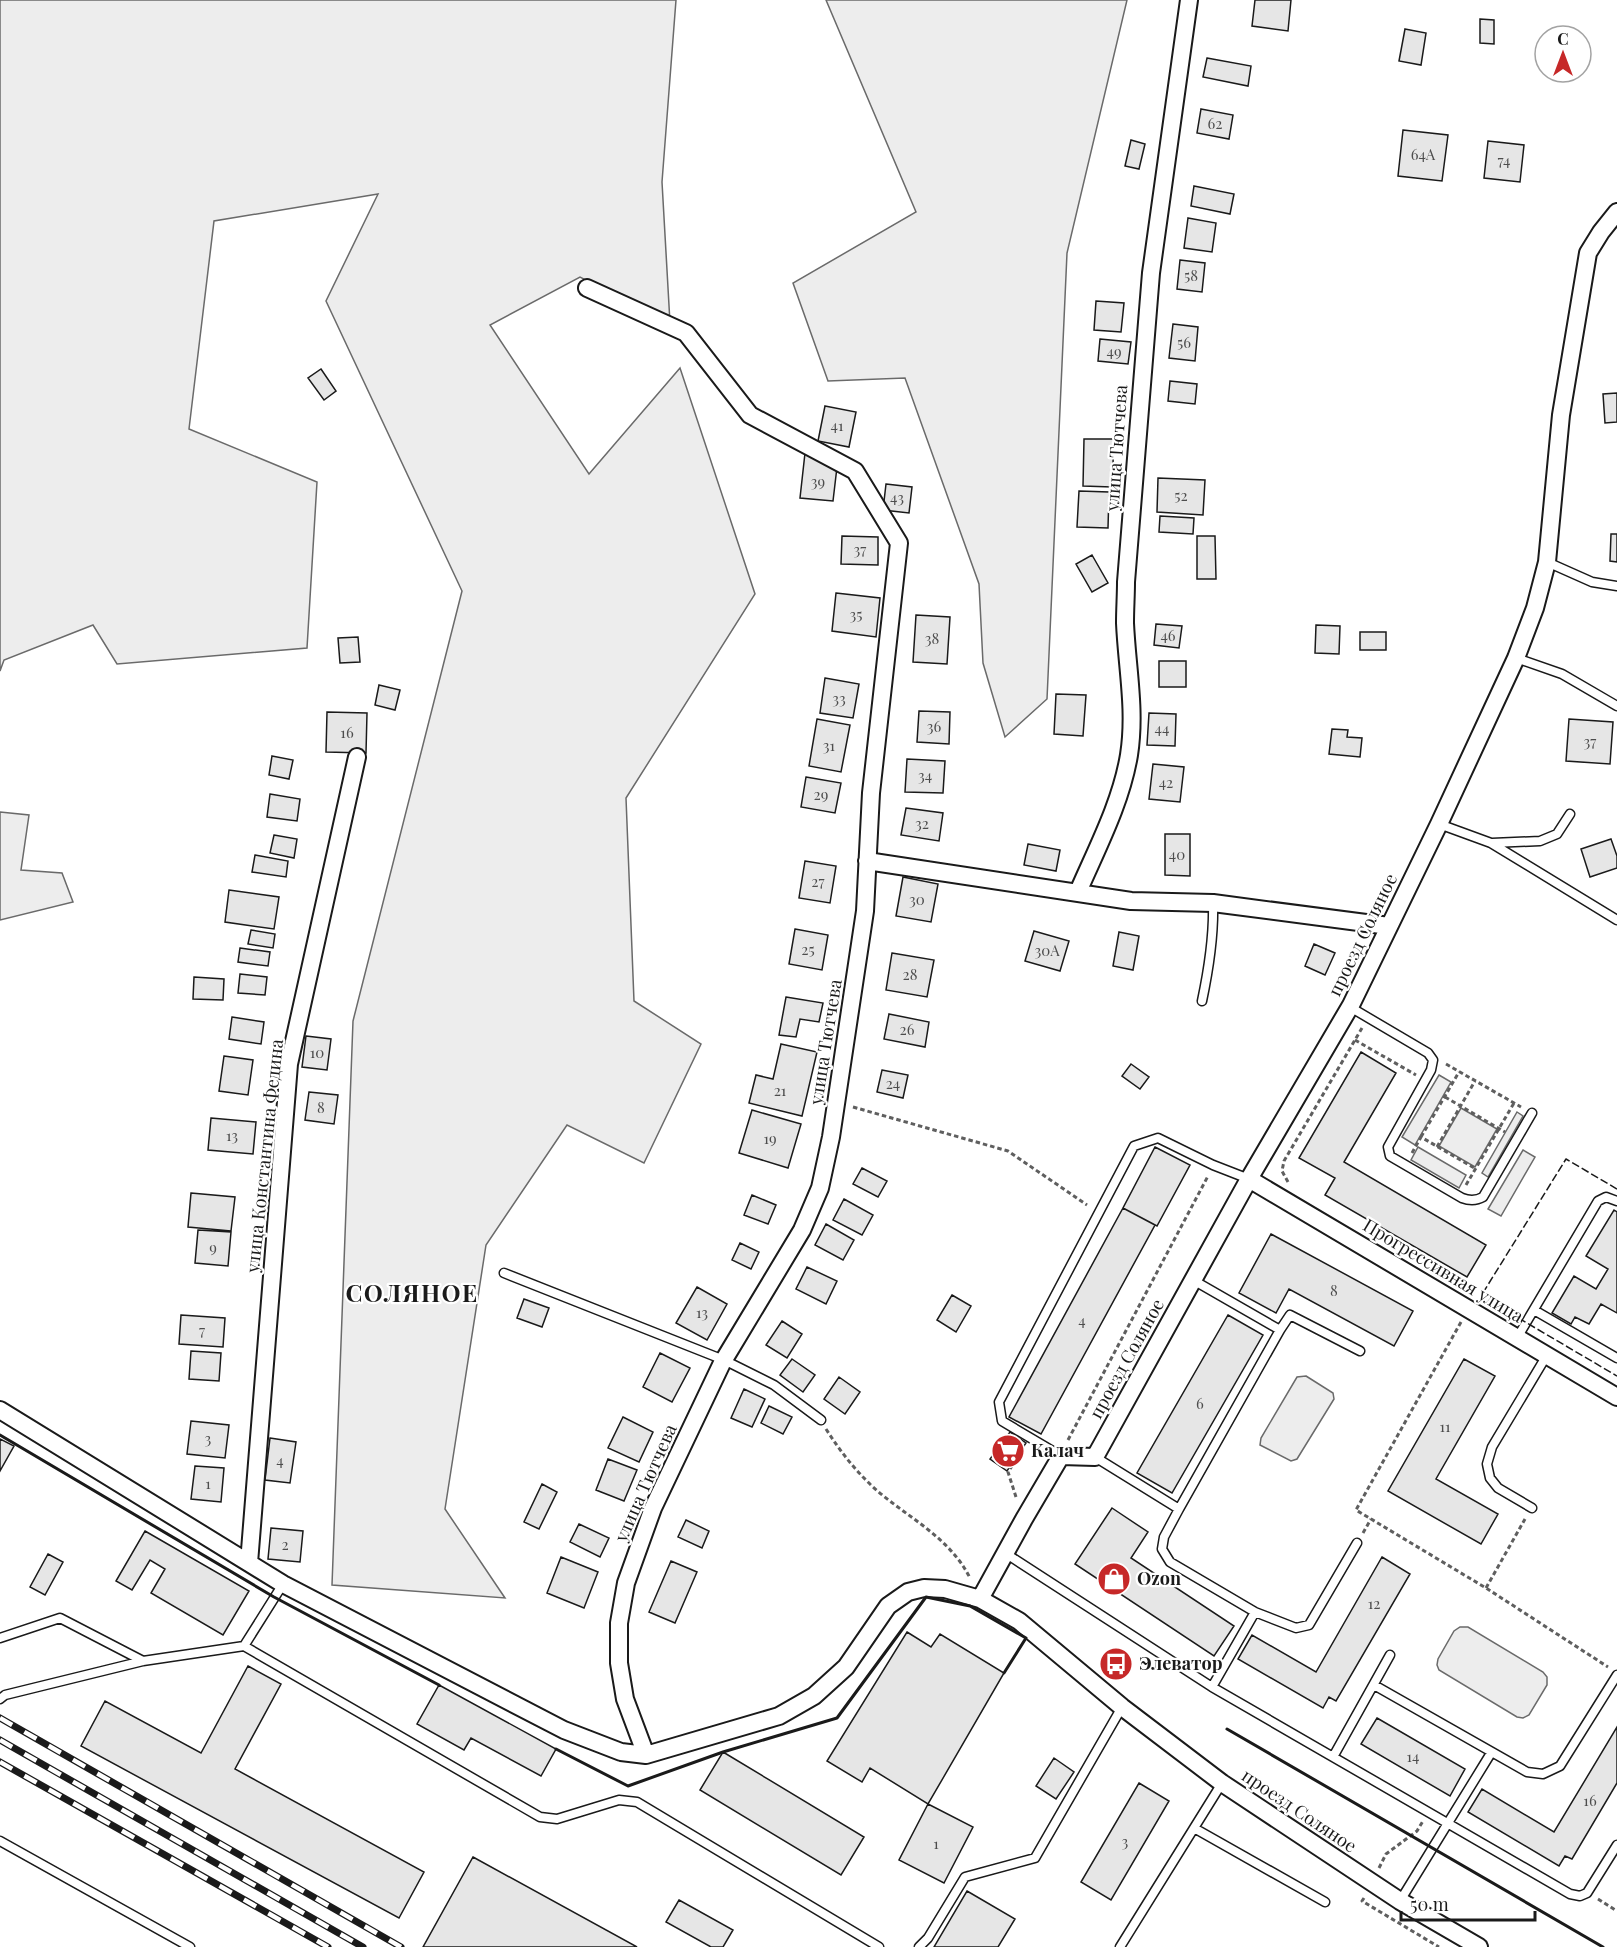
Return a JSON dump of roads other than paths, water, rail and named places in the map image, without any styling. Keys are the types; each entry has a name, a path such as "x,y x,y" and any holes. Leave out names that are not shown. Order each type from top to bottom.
{"street":[{"name":"улица Тютчева","path":"1078,892 1117,802 1129,756 1132,689 1125,624 1126,582 1150,273 1189,0"},
{"name":"проезд Соляное","path":"1095,1457 1249,1179 1350,1007 1516,658 1535,608 1546,562 1561,416 1588,253 1617,212"},
{"name":"улица Тютчева","path":"588,288 686,333 750,415 855,471 899,543 870,793 865,910 836,1102 820,1188 802,1230 724,1360 653,1508 626,1583 619,1623 619,1663 626,1699 646,1755"},
{"name":"улица Константина Федина","path":"249,1563 290,1064 357,757"},
{"path":"867,861 1131,901 1213,903 1389,926"},
{"name":"Прогрессивная улица","path":"1249,1179 1617,1397"},
{"path":"0,1410 283,1584 564,1730 621,1752 646,1755 779,1716 814,1696 846,1667 888,1606 908,1592 924,1588 945,1589 980,1599 1061,1456 1095,1457"},
{"name":"проезд Соляное","path":"980,1599 1019,1621 1122,1707 1222,1784 1400,1901 1479,1947"}],"lane":[{"path":"1546,562 1592,582 1617,586"},
{"path":"1516,658 1562,674 1617,706"},
{"path":"1491,843 1540,841 1557,834 1570,814"},
{"path":"1439,824 1491,843 1617,920"},
{"path":"1202,1001 1211,961 1214,932 1213,903"},
{"path":"1350,1007 1428,1053 1433,1060 1431,1070 1388,1147 1390,1156 1459,1197 1474,1201 1483,1197 1532,1113"},
{"path":"1061,1456 1002,1421 999,1402 1134,1146 1158,1138 1213,1165 1249,1179"},
{"path":"1517,1338 1598,1201 1606,1197 1617,1201"},
{"path":"504,1273 724,1360 774,1385 821,1420"},
{"path":"1193,1280 1280,1330"},
{"path":"1534,1310 1617,1358"},
{"path":"1357,1543 1309,1625 1296,1628 1256,1612 1170,1562 1162,1549 1164,1537 1179,1509 1290,1315 1360,1352"},
{"path":"1532,1508 1498,1488 1490,1478 1487,1464 1492,1447 1547,1355"},
{"path":"1095,1457 1179,1509"},
{"path":"1005,1553 1212,1687 1570,1894 1580,1896 1587,1893 1617,1845"},
{"path":"244,1646 283,1584"},
{"path":"1212,1687 1256,1612"},
{"path":"0,1638 60,1618 143,1661"},
{"path":"0,1699 5,1695 143,1661 244,1646 540,1817 557,1819 619,1800 637,1802 875,1946"},
{"path":"1333,1757 1390,1655"},
{"path":"1374,1685 1527,1772 1543,1774 1560,1766 1617,1674"},
{"path":"919,1947 928,1938 965,1877 1035,1858 1122,1707"},
{"path":"1400,1901 1491,1753"},
{"path":"1120,1947 1222,1784"},
{"path":"1194,1828 1325,1902"},
{"path":"0,1841 189,1947"}],"railway":[{"path":"0,1718 401,1947"},
{"path":"0,1740 363,1947"},
{"path":"0,1762 328,1947"}],"place":[{"name":"Калач","path":"1008,1451"},
{"name":"Ozon","path":"1114,1579"},
{"name":"Элеватор","path":"1116,1664"}],"district":[{"name":"СОЛЯНОЕ","path":"412,1294"}]}
